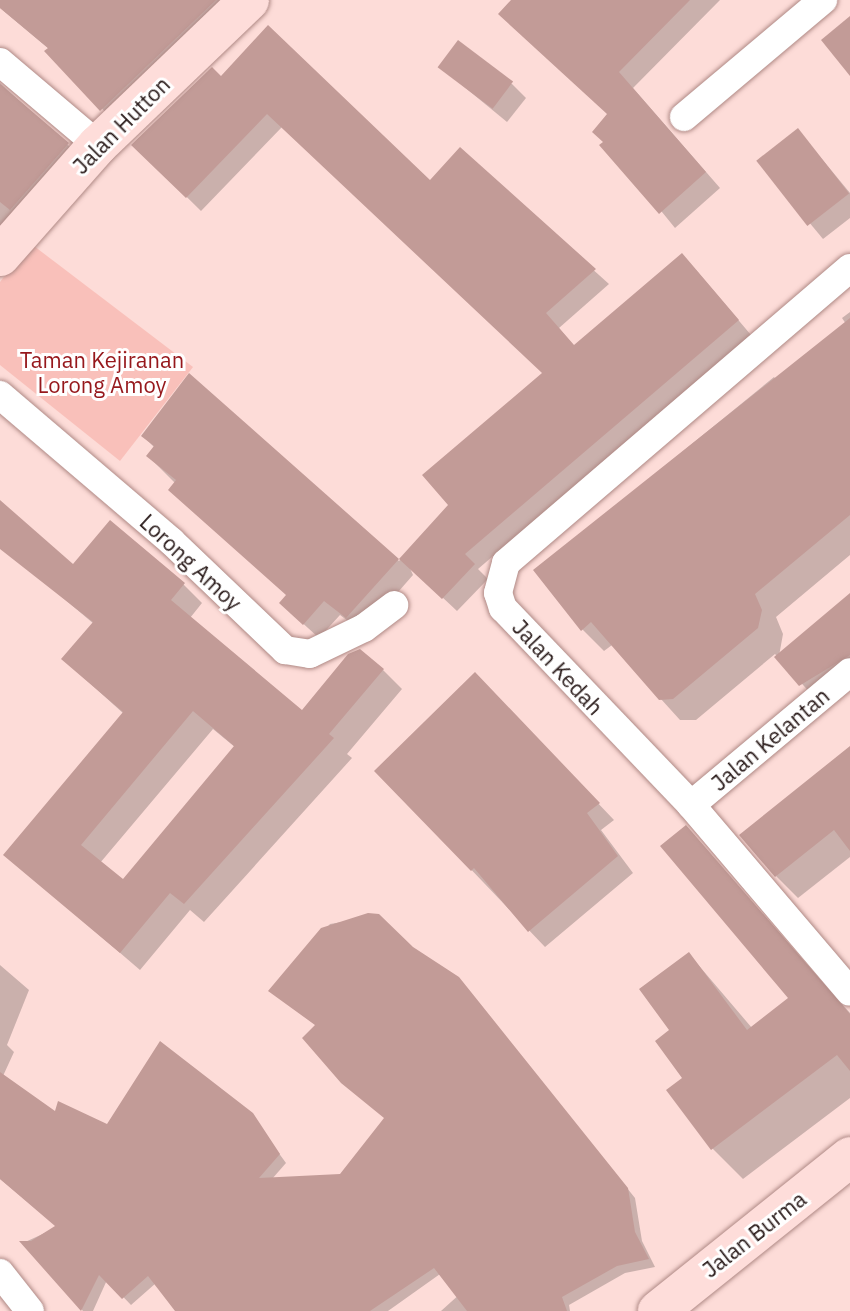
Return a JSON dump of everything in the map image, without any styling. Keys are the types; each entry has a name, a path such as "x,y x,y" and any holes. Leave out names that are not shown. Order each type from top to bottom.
{"street":[{"name":"Jalan Hutton","path":"0,256 98,145 249,0"},
{"path":"684,117 823,0"},
{"path":"0,62 98,145"},
{"name":"Jalan Kedah","path":"850,268 506,563 498,579 503,608 691,805 850,992"},
{"name":"Lorong Amoy","path":"0,395 171,541 285,650 310,654 364,628 394,605"},
{"name":"Jalan Kelantan","path":"691,805 850,672"},
{"name":"Jalan Burma","path":"658,1311 850,1157"},
{"path":"0,1273 30,1311"}],"green space":[{"name":"Taman Kejiranan Lorong Amoy","path":"30,243 193,367 120,461 0,365 0,282"}],"building":[{"path":"0,0 216,0 100,111 44,51 48,48 0,8"},
{"path":"511,0 690,0 619,72 706,172 659,214 599,145 603,142 592,132 607,114 498,14"},
{"path":"850,16 850,76 821,40"},
{"path":"268,25 430,180 460,147 596,269 546,313 574,345 682,253 739,320 465,554 475,564 442,599 399,559 448,505 422,475 542,373 267,114 186,198 131,145 212,67 221,76"},
{"path":"458,40 513,82 493,109 438,67"},
{"path":"0,84 69,143 10,210 0,202"},
{"path":"798,128 849,193 807,226 756,161"},
{"path":"850,318 850,515 755,594 762,610 758,628 673,699 659,700 591,622 581,631 533,570"},
{"path":"189,373 399,559 346,618 324,601 303,625 279,603 286,595 168,490 176,480 146,456 154,446 141,436"},
{"path":"0,500 73,564 110,520 185,583 171,600 302,710 348,654 360,649 384,669 329,734 334,738 184,904 170,893 120,953 3,855 123,712 61,659 93,622 0,549","holes":["193,711 234,746 123,879 81,845"]},
{"path":"850,593 850,655 799,686 774,657"},
{"path":"475,672 600,803 587,813 618,856 528,932 474,868 471,871 374,771"},
{"path":"850,746 850,851 834,830 775,877 739,835"},
{"path":"686,825 850,1014 850,1071 837,1055 711,1150 666,1090 682,1078 655,1041 669,1030 639,989 689,952 747,1030 788,998 660,846"},
{"path":"368,913 379,914 413,947 459,977 628,1188 635,1232 649,1259 617,1266 562,1297 567,1311 467,1311 434,1268 370,1311 175,1311 148,1276 122,1299 99,1275 81,1311 19,1241 31,1241 55,1226 0,1179 0,1072 55,1111 58,1101 107,1124 160,1041 253,1113 280,1154 259,1178 340,1174 384,1118 341,1083 302,1038 315,1025 268,991 321,928"}]}
